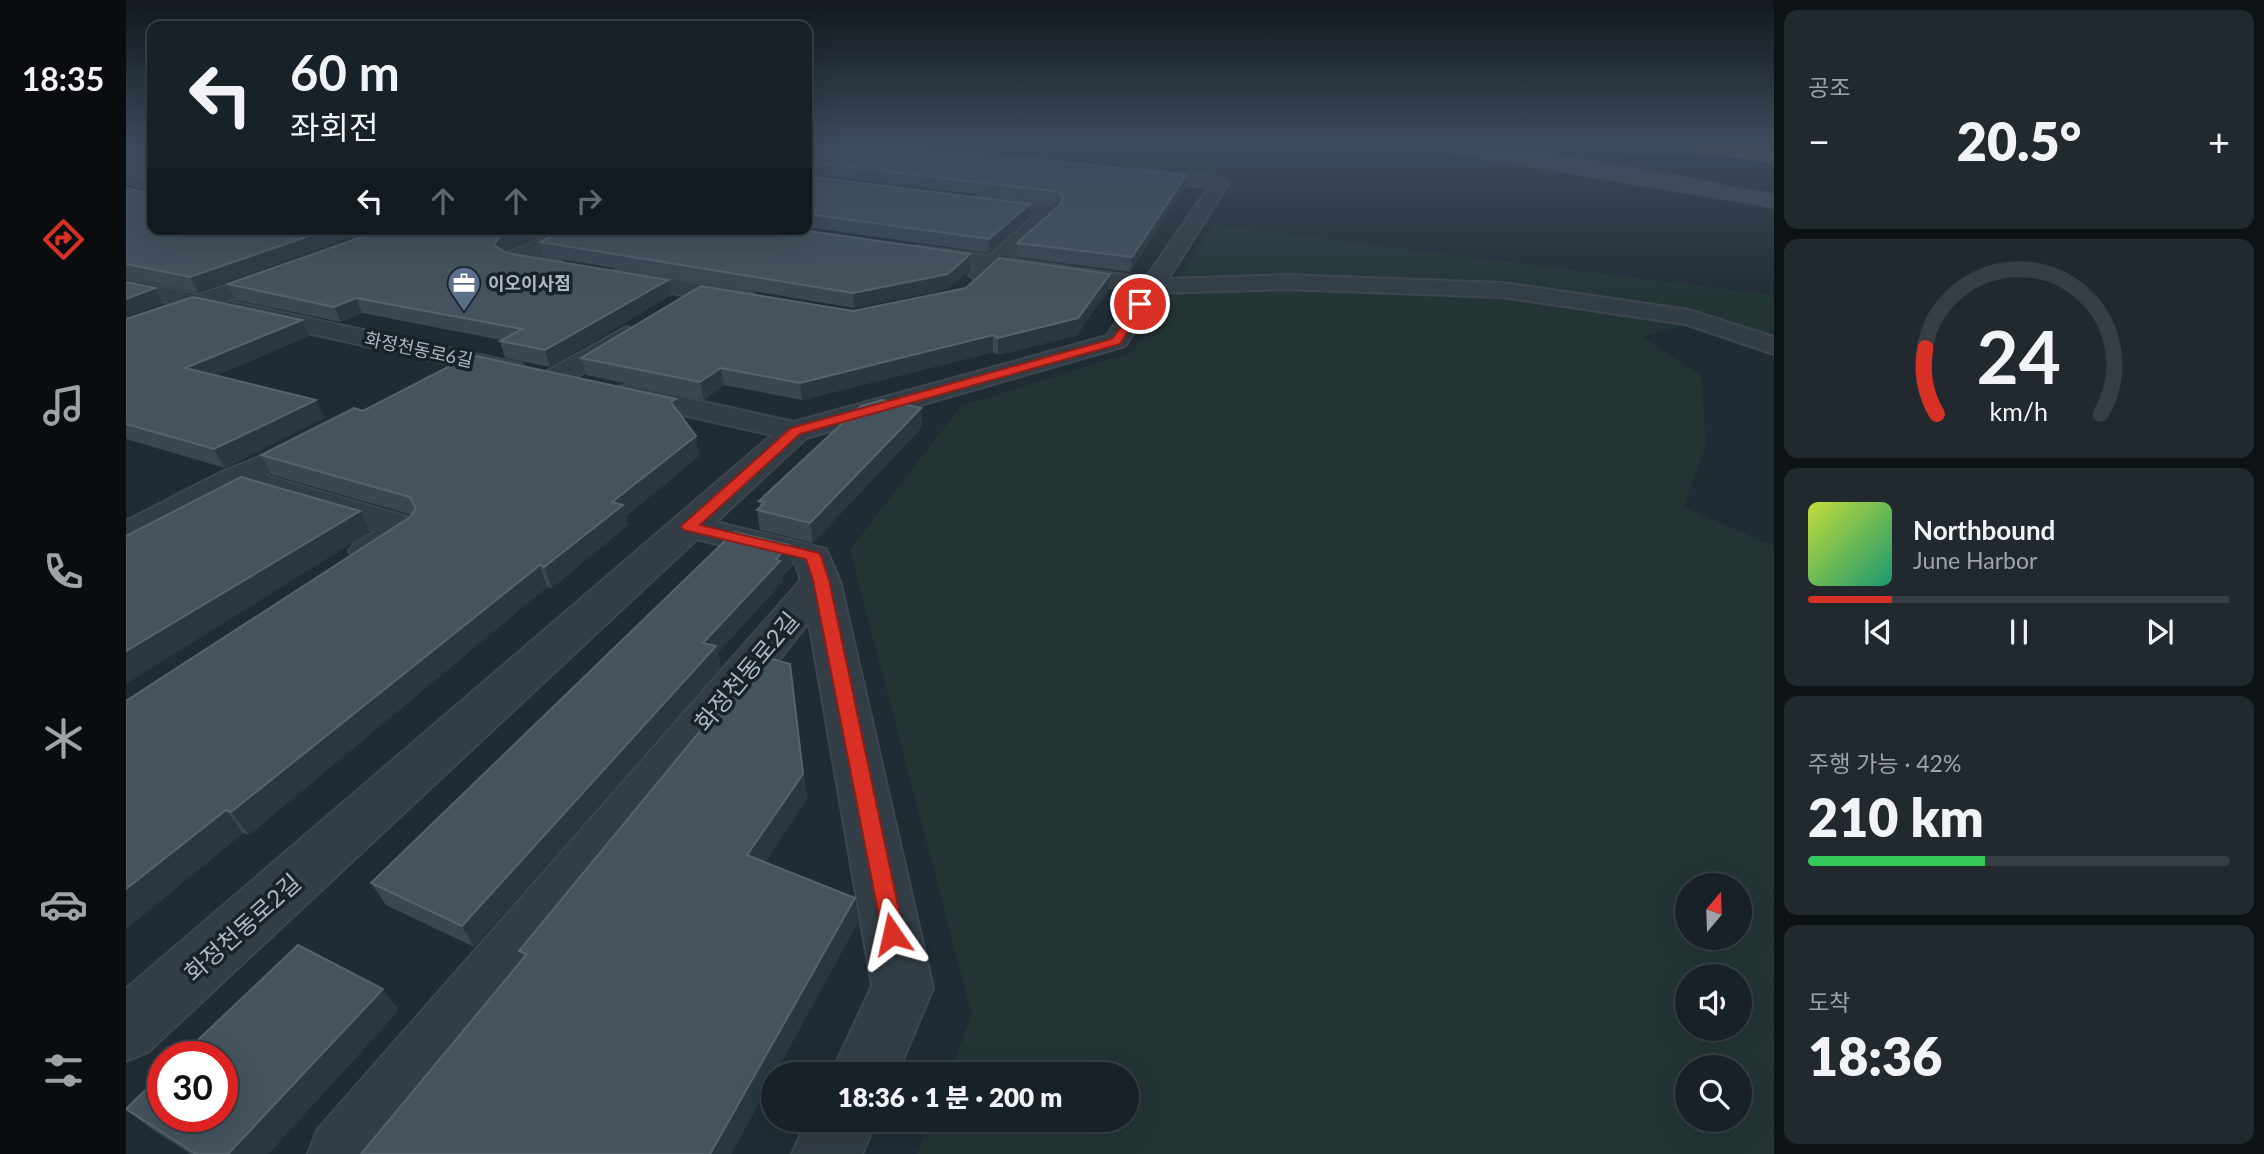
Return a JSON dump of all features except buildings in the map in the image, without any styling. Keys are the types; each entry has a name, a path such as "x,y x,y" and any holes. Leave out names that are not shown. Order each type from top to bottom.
{"main road":[{"path":"1726,198 1774,208"},
{"path":"1756,198 1774,201"}],"street":[{"path":"795,431 1116,341 1210,198"},
{"path":"956,200 1051,211 966,288"},
{"path":"566,235 512,259 764,302"},
{"path":"897,249 1152,286 1286,282 1503,290 1689,317 1774,346"},
{"path":"126,329 302,266"},
{"name":"화정천동로6길","path":"126,286 795,431"},
{"path":"666,311 700,291"},
{"path":"554,379 644,325"},
{"path":"429,378 466,359"},
{"name":"화정천동로2길","path":"126,1030 795,431"},
{"path":"126,536 284,453"},
{"path":"236,478 405,528 335,573"},
{"path":"689,526 813,556 821,580"},
{"name":"화정천동로2길","path":"821,580 903,988 869,1062"},
{"name":"화정천동로2길","path":"343,1154 821,580"},
{"path":"828,1154 838,1132"}],"green space":[{"path":"1213,225 1774,295 1774,337 1682,325 1642,337 1701,376 1706,445 1683,507 1774,546 1774,1154 917,1154 925,1132 1139,1132 1139,1062 954,1062 972,1015 850,550 961,406 1133,352"}],"place":[{"name":"이오이사점","path":"464,313"}],"route":[{"path":"892,934 821,580 813,556 689,526 795,431 1116,341 1140,304"}]}
